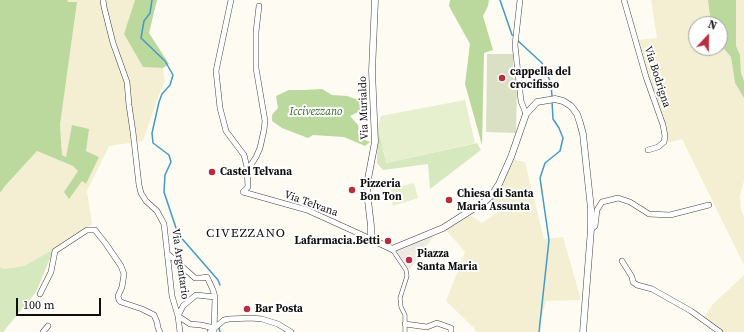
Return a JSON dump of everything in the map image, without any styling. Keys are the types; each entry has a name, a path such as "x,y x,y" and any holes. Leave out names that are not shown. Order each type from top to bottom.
{"street":[{"name":"Via Argentario","path":"103,0 113,43 127,82 139,185 141,193 146,201 157,211 164,224 172,296 178,316 190,324 200,325 213,331"},
{"name":"Via Telvana","path":"231,0 216,71 220,108 226,131 244,155 248,187 243,192 307,210 392,248"},
{"name":"Via Murialdo","path":"371,239 367,192 368,179 376,142 372,71 375,0"},
{"path":"520,0 515,45 521,101 526,114"},
{"name":"Via Bodrigna","path":"624,0 646,77 663,125 665,136 664,142 658,147 648,150"},
{"name":"Via Telvana","path":"247,171 260,148 265,121 256,68 256,32 259,6"},
{"path":"405,332 405,315 401,307 400,298 407,276 406,270 392,248 443,228 491,196 499,184 511,157 526,114 537,102 555,100 564,101 571,106 577,114 583,134 591,209 591,229 583,332"},
{"path":"591,229 595,226 597,210 602,202 618,198 630,202 649,214 670,215 710,205"},
{"path":"40,294 51,272 55,251 86,230 95,230 121,266 124,274 122,287 118,296 119,300 154,315 160,332"},
{"path":"168,254 195,278 207,278 215,297 213,331"},
{"path":"622,261 632,277 633,282 637,285 652,289 691,311 720,332"},
{"path":"180,332 178,316 183,306 196,295 215,297"},
{"path":"213,331 224,320 229,318 251,318 262,319 278,324 291,332"},
{"path":"405,324 427,328 437,323 450,328 451,332"},
{"path":"43,332 48,326"}],"shaded area":[{"path":"67,0 135,0 124,34 143,67 163,68 165,81 143,141 109,146 87,191 92,224 54,249 24,266 4,269 0,267 0,193 5,186 37,151 73,166 78,171 64,192 82,181 86,184 99,157 86,151 72,126 66,157 62,155 60,125 77,2 67,2"},
{"path":"651,0 708,0 710,16 688,16 688,56 728,56 728,54 731,57 735,83 744,98 744,181 740,196 741,210 744,216 744,265 682,139 667,143 647,79 639,40 657,38"},
{"path":"736,0 744,0 744,81 741,73 740,55 736,46"},
{"path":"512,159 525,162 544,239 563,237 581,300 546,301 538,332 476,332 476,330 446,301 465,252 445,229 470,215 482,223 497,213 492,201"},
{"name":"Piazza Santa Maria","path":"435,234 409,270 396,250"},
{"path":"744,275 744,332 718,332 703,319 713,304"}],"green space":[{"path":"0,0 67,0 68,2 77,2 60,125 62,155 66,157 72,125 89,129 86,151 99,157 86,184 82,181 69,199 64,192 78,171 73,166 37,151 0,193"},
{"path":"135,0 157,0 149,33 169,64 163,68 143,67 124,34"},
{"path":"450,0 489,0 483,16 493,50 484,53 482,145 465,84 470,44 449,6"},
{"path":"708,0 736,0 736,46 740,55 741,73 744,81 744,98 735,83 731,57 728,54 728,16 710,16"},
{"path":"487,54 513,54 513,78 517,79 516,133 486,132"},
{"name":"Iccivezzano","path":"322,89 332,95 347,96 364,102 362,110 350,116 358,125 360,138 370,142 365,146 344,137 313,135 308,138 282,128 272,121 272,115 278,108 276,96 289,90"},
{"path":"465,100 475,143 386,163 378,126 381,116"},
{"path":"378,126 386,163 477,143 481,150 430,189 428,164 383,170 377,163"},
{"path":"414,183 418,198 393,206 389,190"},
{"path":"54,249 36,292 3,332 0,332 0,267 4,269 24,266"}],"waterway":[{"path":"152,0 150,13 144,21 141,38 165,61 173,75 170,85 162,94 159,102 152,133 153,143 169,155 171,162 165,175 164,192 178,234 218,280 220,285"},
{"path":"500,0 512,35 515,37"},
{"path":"517,40 542,63 551,83 552,97"},
{"path":"539,332 549,240 540,178 545,163 560,151 563,138 553,119 552,101"},
{"path":"219,328 220,332"}],"place":[{"name":"cappella del crocifisso","path":"502,78"},
{"name":"Castel Telvana","path":"212,172"},
{"name":"Pizzeria Bon Ton","path":"352,190"},
{"name":"Chiesa di Santa Maria Assunta","path":"449,200"},
{"name":"Lafarmacia.Betti","path":"388,241"},
{"name":"Piazza Santa Maria","path":"409,260"},
{"name":"Bar Posta","path":"247,309"}],"district":[{"name":"CIVEZZANO","path":"246,234"}]}
